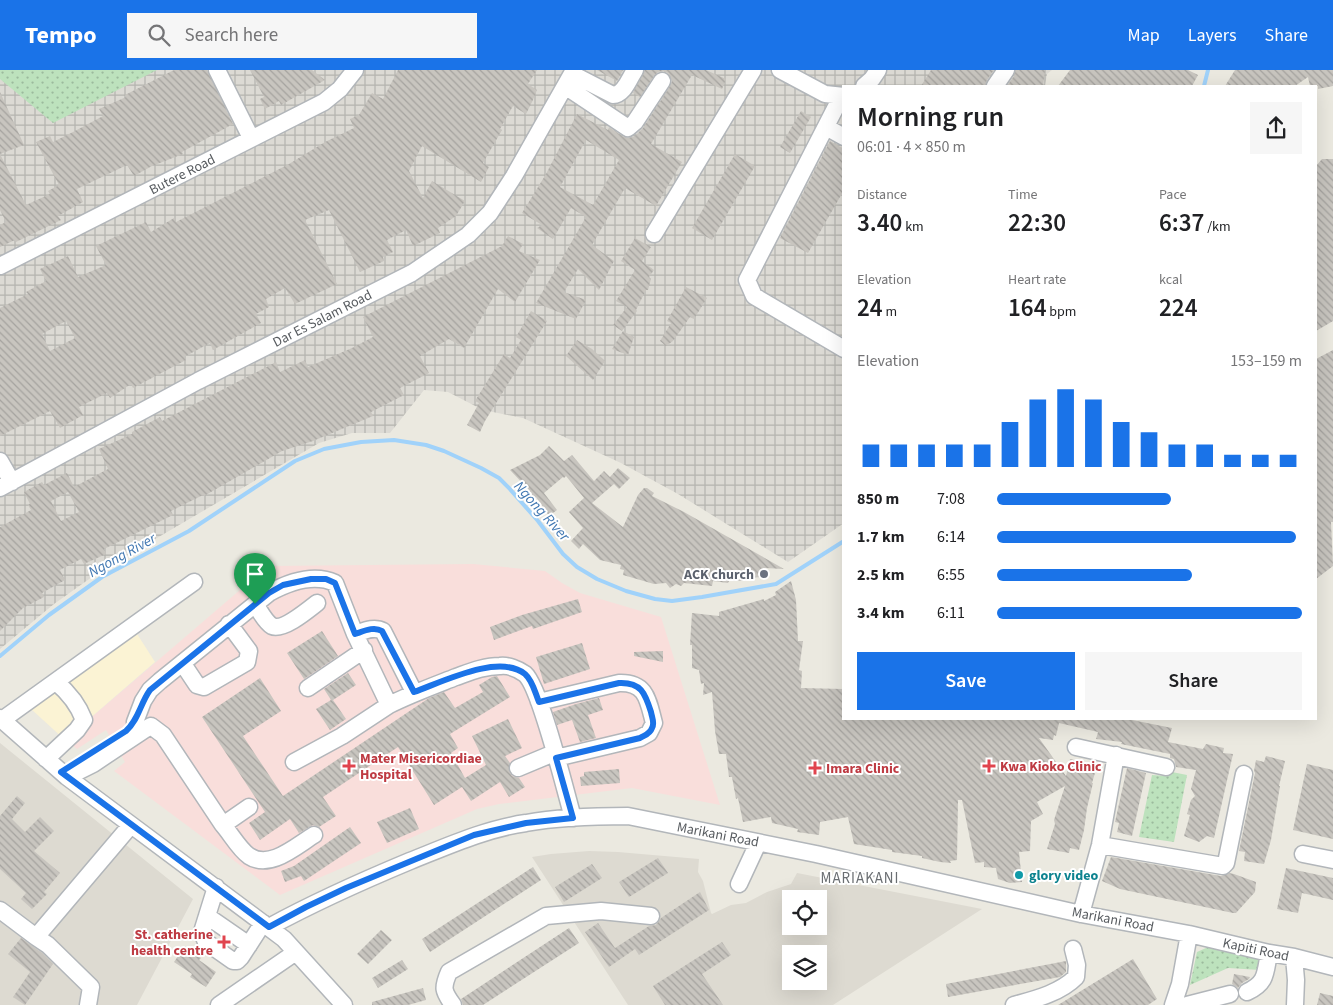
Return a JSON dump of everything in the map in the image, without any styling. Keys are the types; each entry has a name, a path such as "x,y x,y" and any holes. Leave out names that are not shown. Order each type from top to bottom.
{"street":[{"path":"217,70 251,138"},
{"name":"Butere Road","path":"0,266 324,102 340,89 355,70"},
{"path":"570,77 617,95 622,92 635,70"},
{"path":"654,234 753,70"},
{"path":"780,70 825,94 842,96"},
{"path":"865,85 872,80 878,70"},
{"path":"997,85 1006,70"},
{"path":"570,77 628,128 635,122 662,81"},
{"name":"Dar Es Salam Road","path":"6,485 198,381 412,272 442,254 468,235 490,213 514,176 570,77"},
{"path":"842,98 747,280 754,296 842,348"},
{"path":"826,127 842,136"},
{"path":"0,461 6,485"},
{"path":"64,774 93,764 142,723 143,701 150,690 229,624 269,593 283,585 311,579 326,579 335,583 355,634 389,705"},
{"path":"194,582 56,682 1,719 64,774 266,925 296,952 344,1005"},
{"path":"255,604 271,625 276,627 286,625 317,603"},
{"path":"183,664 198,685 204,687 247,662 249,651 229,624"},
{"path":"355,634 379,628 414,692"},
{"path":"308,688 364,650"},
{"path":"294,762 342,736 389,705 414,692 484,667 501,665 514,668 525,674 531,682 539,702 573,818"},
{"path":"46,759 77,730 84,720 69,693 56,682"},
{"path":"518,768 555,756 640,738 649,733 654,723 646,696 638,687 630,682 539,702"},
{"path":"142,723 163,735 223,825 247,855 257,860 266,861 279,856 314,835"},
{"path":"1076,747 1166,768"},
{"path":"1081,914 1100,845 1116,755"},
{"path":"1100,845 1223,866 1226,863 1244,774"},
{"path":"223,825 249,807"},
{"name":"Marikani Road","path":"266,925 346,888 474,835 526,823 573,818 628,816 1081,914 1184,933"},
{"path":"36,937 131,825"},
{"path":"739,884 758,843"},
{"path":"1303,854 1333,860"},
{"path":"216,888 202,932 206,942 233,961 237,961 266,925"},
{"path":"0,910 48,946 91,987 88,1005"},
{"path":"453,1005 445,994 444,984 449,972 546,916 601,911 651,916"},
{"path":"207,916 249,945"},
{"path":"1173,1005 1180,984 1184,933"},
{"name":"Kapiti Road","path":"1184,933 1269,954 1294,957 1333,967"},
{"path":"1014,1005 1046,995 1071,983 1076,977 1077,964 1073,949"},
{"path":"220,1005 296,952"},
{"path":"1247,992 1254,989 1264,979 1269,954"},
{"path":"1294,957 1296,980 1295,1005"},
{"path":"1187,1005 1230,994"}],"shaded area":[{"path":"0,70 1052,70 1047,74 1045,85 842,85 842,524 788,562 678,494 621,463 523,418 483,410 448,392 424,390 390,433 352,433 319,443 99,572 54,604 0,649"},
{"path":"473,564 545,571 580,593 661,617 720,805 632,788 499,804 477,809 280,895 114,771 125,762 106,730 77,749 65,740 268,566"},
{"path":"132,626 155,662 65,740 31,709"},
{"path":"0,743 193,899 137,1005 0,1005"},
{"path":"589,851 699,859 698,872 703,881 712,914 731,905 746,903 767,892 791,884 797,873 982,909 833,1005 628,1005 532,857"}],"green space":[{"path":"0,70 157,70 53,123 0,79"},
{"path":"1167,771 1187,775 1174,842 1139,837 1152,775 1166,776"},
{"path":"1215,944 1263,955 1260,970 1228,968 1190,985 1197,952"}],"building":[{"path":"174,70 207,70 233,124 182,152 183,154 152,166 134,176 127,165 77,189 83,202 58,216 61,220 16,242 15,240 0,247 0,225 6,222 0,210 0,154 26,205 50,194 48,191 59,185 36,142 50,136 53,142 73,132 103,116 99,109 126,97 125,95"},
{"path":"250,70 312,70 325,80 281,105 279,101 265,109 260,99 264,97"},
{"path":"398,70 537,70 528,84 537,90 526,114 513,106 483,163 489,167 481,182 422,146 409,171 423,198 432,181 465,201 456,216 438,228 440,233 413,246 406,230 387,240 393,252 383,257 384,261 360,272 329,210 305,220 337,284 295,304 285,288 266,299 269,307 256,314 261,323 213,350 210,343 184,357 186,360 133,388 131,384 110,398 107,393 79,407 83,415 60,428 50,411 0,436 0,308 28,294 26,292 46,281 40,269 68,256 78,277 106,265 96,246 146,222 151,232 174,218 176,222 354,128 350,119 359,115 372,93 383,99","holes":["66,321 75,338 50,351 42,334"]},
{"path":"597,70 623,70 617,81"},
{"path":"645,70 706,70 726,79 722,89 692,75 651,144 682,162 656,206 625,188 592,245 614,261 599,290 578,269 564,292 586,300 576,319 536,303 586,217 571,208 553,239 537,228 542,225 522,213 546,174 577,114 608,130 609,127 622,136 628,138 635,136 643,128 672,81 668,73 658,72 640,97 633,93","holes":["586,140 619,160 593,205 560,187"]},
{"path":"931,70 994,70 985,85 922,85"},
{"path":"1016,70 1045,70 1043,85 1008,85"},
{"path":"1070,70 1188,70 1198,75 1193,85 1059,85"},
{"path":"1235,70 1333,70 1333,86 1318,89 1317,85 1310,85 1308,77 1296,85 1226,85"},
{"path":"0,92 24,145 0,154"},
{"path":"801,111 811,117 790,153 780,147"},
{"path":"830,141 842,148 842,194 808,253 780,238"},
{"path":"735,154 755,166 712,240 692,228"},
{"path":"1322,159 1333,159 1333,321 1317,330 1317,165"},
{"path":"508,236 523,244 519,251 540,260 515,302 498,289 464,348 449,339 420,356 429,373 400,388 404,395 371,412 373,416 313,441 282,451 204,496 171,511 173,515 104,549 106,554 84,564 81,559 60,570 65,580 42,593 44,597 23,608 0,631 0,527 31,510 24,492 42,482 44,485 67,473 74,487 108,469 99,449 132,434 132,432 160,417 162,421 276,362 280,372 305,360 308,367 352,348 373,337 363,317 502,246","holes":["68,492 79,512 61,521 51,501"]},
{"path":"635,238 651,247 642,261 654,270 649,277 651,279 648,290 646,290 637,311 622,331 613,325 627,307 616,301 635,270 621,261"},
{"path":"686,287 707,298 694,319 690,317 673,341 666,346 660,341 671,323 667,321"},
{"path":"531,311 547,321 480,432 467,425 479,403 475,401 504,354 510,358 521,340 516,337"},
{"path":"623,331 634,337 628,355 612,349"},
{"path":"577,340 592,349 605,361 593,380 566,356"},
{"path":"1333,350 1333,522 1331,522 1333,566 1317,578 1317,358"},
{"path":"549,446 564,461 572,455 594,481 604,471 610,477 618,468 630,478 619,489 614,484 592,503 623,527 638,495 644,488 647,488 654,493 652,496 784,569 765,568 764,577 744,578 744,581 729,581 728,583 713,581 712,586 684,583 681,586 676,584 670,588 666,583 654,584 623,575 624,570 620,569 621,565 600,560 583,544 579,549 571,541 583,528 569,512 584,498 566,476 544,493 557,510 549,516 536,497 535,499 510,470 540,455"},
{"path":"791,581 796,600 798,641 803,641 799,670 802,671 801,688 842,689 842,720 1132,720 1172,728 1168,742 1203,749 1206,744 1224,748 1223,753 1233,754 1214,838 1207,836 1199,842 1184,836 1190,815 1187,814 1191,800 1195,796 1191,789 1196,770 1176,767 1174,759 1170,758 1170,754 1121,744 1122,742 1096,739 1098,732 1059,723 1053,740 1039,738 1066,776 1070,759 1097,766 1092,783 1084,830 1079,850 1070,848 1069,853 1047,849 1065,786 1037,802 1043,814 1031,821 1030,851 1019,852 1022,882 1010,883 998,879 996,868 984,867 984,862 975,863 962,800 958,800 957,860 950,861 951,863 854,844 848,817 820,822 819,835 797,832 798,829 772,823 771,817 743,822 732,777 729,777 726,754 719,754 712,692 703,695 704,683 701,684 699,670 692,668 692,645 690,645 692,613 719,616 719,612 764,599 764,601 776,595 775,592"},
{"path":"578,599 582,612 533,629 532,626 494,640 490,627 522,615"},
{"path":"322,631 338,656 304,679 287,653"},
{"path":"582,643 590,669 544,684 536,657"},
{"path":"663,651 663,662 634,656 634,652"},
{"path":"348,673 356,685 333,700 346,719 330,730 316,709 331,700 324,689"},
{"path":"497,676 510,697 450,734 458,748 451,753 465,778 486,765 472,736 508,719 522,748 505,756 510,763 509,771 512,776 519,778 525,787 509,797 500,782 471,801 462,787 434,805 398,747 323,797 336,816 319,827 313,825 299,833 290,819 260,840 249,823 265,812 202,717 260,678 281,711 243,736 283,796 429,698 444,692 455,708 483,692 479,685"},
{"path":"599,698 603,710 588,715 596,738 580,742 572,720 557,725 553,712"},
{"path":"1266,756 1285,761 1279,786 1271,840 1264,864 1244,861 1245,852 1239,851 1256,760 1264,762"},
{"path":"1307,764 1333,770 1333,839 1293,830"},
{"path":"1127,768 1146,773 1132,836 1117,832 1119,823 1115,822"},
{"path":"619,769 620,783 581,786 580,777 584,776 584,772"},
{"path":"17,796 25,803 12,819 25,832 40,817 54,831 34,851 60,873 44,892 47,894 32,909 21,899 26,893 0,869 0,816"},
{"path":"410,808 419,829 387,843 377,822"},
{"path":"350,827 361,843 304,881 301,876 285,882 281,871 294,866"},
{"path":"1111,857 1221,876 1229,873 1234,874 1256,882 1255,892 1236,913 1233,913 1120,889 1102,881"},
{"path":"658,858 668,873 629,897 619,882"},
{"path":"592,864 602,878 564,902 555,887"},
{"path":"533,867 541,880 430,952 422,939"},
{"path":"1286,868 1333,878 1333,900 1302,893 1298,913 1277,909"},
{"path":"700,892 709,910 639,955 635,949 609,967 585,932 598,923 615,948 649,926 656,925 661,918"},
{"path":"569,928 579,943 483,1005 463,1005 461,999"},
{"path":"381,930 392,940 368,964 357,954"},
{"path":"21,938 42,953 53,964 25,1005 13,997 30,972 8,954"},
{"path":"722,942 731,955 702,974 723,1005 665,1005 653,986"},
{"path":"185,946 201,958 199,960 216,972 206,987 190,977 192,974 174,962"},
{"path":"1133,959 1157,999 1148,1005 1058,1005"},
{"path":"402,960 408,969 378,988 372,978"},
{"path":"1066,961 1066,972 1060,977 948,997 946,984"},
{"path":"1234,974 1250,977 1238,988 1232,984"},
{"path":"423,988 426,1000 408,1005 372,1005 372,1002"},
{"path":"1320,993 1333,996 1333,1005 1317,1005"}],"waterway":[{"name":"Ngong River","path":"1204,85 1208,70"},
{"name":"Ngong River","path":"0,656 49,615 102,577 189,531 295,461 324,449 361,442 394,440 426,445 481,468 499,478 509,488 538,521 563,554 577,567 597,579 626,591 655,599 672,601 776,584 842,542"}],"place":[{"name":"ACK church","path":"764,574"},
{"name":"Mater Misericordiae Hospital","path":"349,766"},
{"name":"Kwa Kioko Clinic","path":"989,766"},
{"name":"Imara Clinic","path":"815,768"},
{"name":"glory video","path":"1019,875"},
{"name":"St. catherine health centre","path":"224,942"}],"district":[{"name":"MARIAKANI","path":"860,878"}],"route":[{"path":"311,579 326,579 335,583 355,634 379,628 385,634 414,692 484,667 501,665 514,668 525,674 531,682 539,702 630,682 638,687 646,696 654,723 649,733 640,738 556,758 573,818 526,823 474,835 346,888 269,927 61,772 126,731 135,722 143,701 150,690 255,604 283,585 311,579"}]}
